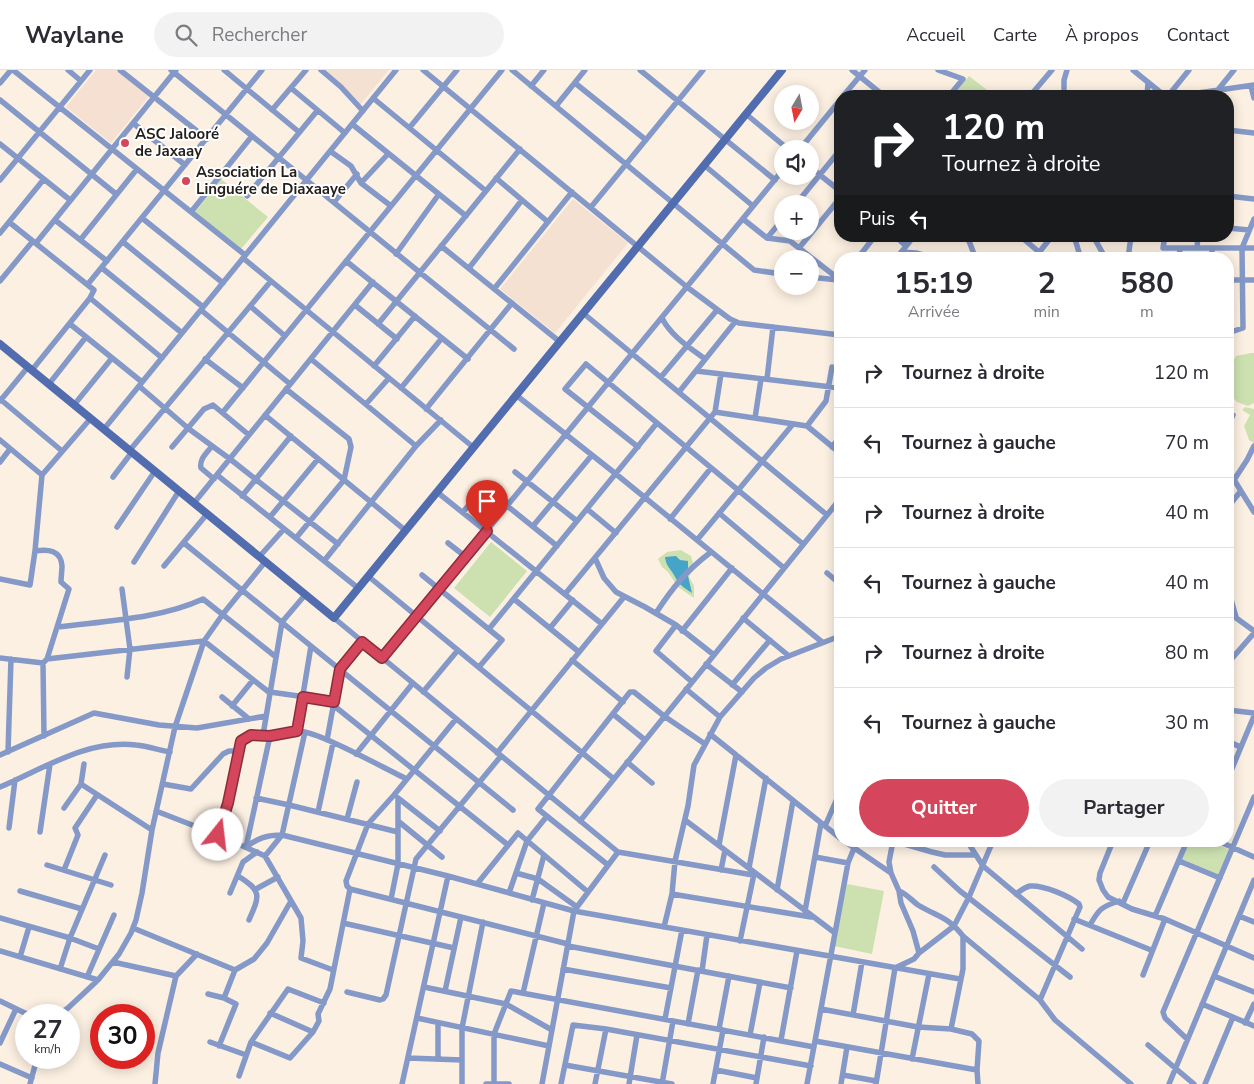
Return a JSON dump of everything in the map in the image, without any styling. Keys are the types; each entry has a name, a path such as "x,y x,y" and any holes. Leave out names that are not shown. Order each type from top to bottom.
{"street":[{"path":"0,83 12,70 192,212 271,281 474,447"},
{"path":"68,70 81,80"},
{"path":"0,180 90,70"},
{"path":"120,70 207,139"},
{"path":"224,70 300,132"},
{"path":"88,284 262,70"},
{"path":"272,110 306,70"},
{"path":"321,70 341,87 363,111"},
{"path":"104,429 396,70"},
{"path":"423,70 687,287 735,322 834,334"},
{"path":"410,127 457,70"},
{"path":"223,412 502,70"},
{"path":"512,70 754,270 774,273"},
{"path":"531,86 544,70"},
{"path":"556,106 585,70"},
{"path":"640,70 774,179"},
{"path":"334,618 782,70"},
{"path":"852,70 877,90"},
{"path":"848,90 865,70"},
{"path":"938,70 963,79 954,90"},
{"path":"1035,90 1052,70"},
{"path":"1064,90 1066,70"},
{"path":"1133,70 1158,90"},
{"path":"1140,76 1145,70"},
{"path":"1171,90 1189,70"},
{"path":"1217,90 1234,70"},
{"path":"0,281 55,220 174,71 514,350"},
{"path":"591,207 678,101 700,71"},
{"path":"575,83 646,140"},
{"path":"1147,90 1148,83"},
{"path":"1228,90 1252,85 1254,98"},
{"path":"291,88 344,133"},
{"path":"373,98 486,191"},
{"path":"0,100 116,194"},
{"path":"808,140 834,109"},
{"path":"247,196 318,110"},
{"path":"746,114 777,140"},
{"path":"133,123 185,165"},
{"path":"352,124 466,216"},
{"path":"1234,131 1254,133"},
{"path":"192,212 252,136"},
{"path":"0,144 70,200"},
{"path":"378,324 520,149"},
{"path":"330,150 351,166 362,183 390,206"},
{"path":"362,183 388,154"},
{"path":"803,195 834,158"},
{"path":"704,165 754,206"},
{"path":"81,239 137,169"},
{"path":"334,202 357,174"},
{"path":"820,175 834,187"},
{"path":"496,178 548,222"},
{"path":"0,233 44,179"},
{"path":"382,658 774,181"},
{"path":"494,289 572,192"},
{"path":"396,254 439,194"},
{"path":"1234,197 1254,199"},
{"path":"469,268 522,200"},
{"path":"799,248 834,205"},
{"path":"142,218 223,283"},
{"path":"743,219 768,238 790,241 834,275"},
{"path":"1234,332 1243,328 1242,248 1254,219"},
{"path":"55,220 107,261"},
{"path":"10,222 94,290 70,324 0,400 62,451"},
{"path":"1234,229 1249,230"},
{"path":"768,238 774,230"},
{"path":"123,242 264,362 288,386 349,439 351,447 344,480 296,538"},
{"path":"862,252 870,242"},
{"path":"902,242 906,246"},
{"path":"901,252 909,242"},
{"path":"1027,242 1039,252 1047,242"},
{"path":"1164,242 1163,248 1254,248"},
{"path":"1197,248 1198,242"},
{"path":"441,246 560,342"},
{"path":"1180,248 1180,252"},
{"path":"346,261 468,358"},
{"path":"102,268 182,333"},
{"path":"819,278 834,279"},
{"path":"1234,280 1254,280"},
{"path":"113,477 165,408 271,281"},
{"path":"194,503 374,282"},
{"path":"90,298 162,358"},
{"path":"426,409 512,303"},
{"path":"355,305 397,339"},
{"path":"250,306 285,336"},
{"path":"661,378 717,310"},
{"path":"583,313 827,515"},
{"path":"374,366 415,316"},
{"path":"662,318 667,328 705,359"},
{"path":"679,392 735,322"},
{"path":"70,324 112,358 189,429 338,544"},
{"path":"755,418 773,327"},
{"path":"49,384 86,337"},
{"path":"401,388 442,338"},
{"path":"0,344 618,852 754,874"},
{"path":"74,405 112,358"},
{"path":"205,359 243,388"},
{"path":"311,359 416,446"},
{"path":"638,447 567,391 566,387 586,364 803,544"},
{"path":"807,426 826,401 832,367"},
{"path":"696,371 834,387"},
{"path":"565,594 715,412 721,374"},
{"path":"366,404 389,378"},
{"path":"516,395 822,642"},
{"path":"172,447 204,409 213,405 249,436"},
{"path":"715,412 807,426 832,446 834,444"},
{"path":"265,415 405,530"},
{"path":"0,579 30,585 42,475 91,418"},
{"path":"324,561 416,446 441,420"},
{"path":"489,629 657,422"},
{"path":"697,540 793,424"},
{"path":"242,496 291,436"},
{"path":"0,440 42,475"},
{"path":"212,446 200,462 201,468 242,496 358,588"},
{"path":"1253,509 1240,492 1234,480 1254,446"},
{"path":"0,462 10,449"},
{"path":"533,526 592,455"},
{"path":"270,518 318,459"},
{"path":"670,519 711,468"},
{"path":"117,527 155,471"},
{"path":"516,472 578,521"},
{"path":"463,512 484,488 557,546"},
{"path":"134,562 178,491"},
{"path":"437,492 602,624"},
{"path":"1234,500 1240,492"},
{"path":"580,821 834,506"},
{"path":"587,509 616,533"},
{"path":"719,513 784,568"},
{"path":"164,566 207,514"},
{"path":"72,1004 98,980 113,962 133,928 142,893 152,830 175,727 204,641 284,529"},
{"path":"184,543 513,810"},
{"path":"448,543 466,556"},
{"path":"35,551 47,549 56,553 62,565 61,582 69,589 45,661 44,736"},
{"path":"656,613 671,589 692,566 711,552"},
{"path":"595,558 604,578 616,592 656,613 714,655"},
{"path":"682,631 732,568"},
{"path":"827,573 834,579"},
{"path":"422,574 502,640 479,667"},
{"path":"368,576 614,779"},
{"path":"122,589 130,649 127,677"},
{"path":"263,735 282,622 305,595"},
{"path":"347,992 383,999 386,996 416,859 479,782 572,660 624,597"},
{"path":"57,627 126,619 187,607 202,599 276,657"},
{"path":"514,599 579,652"},
{"path":"550,628 572,600"},
{"path":"1234,610 1236,617 1254,632 1234,656"},
{"path":"744,618 789,656"},
{"path":"676,626 656,651 692,682"},
{"path":"664,927 672,894 675,861 685,820 694,765 720,717 754,678 766,668 789,656 834,638"},
{"path":"732,685 770,640"},
{"path":"0,658 45,661 204,641 270,692 334,703 371,736 508,845"},
{"path":"318,812 340,669 362,642"},
{"path":"297,731 311,646"},
{"path":"423,692 458,650"},
{"path":"8,752 11,659"},
{"path":"572,660 622,702"},
{"path":"706,664 742,692"},
{"path":"232,706 253,680"},
{"path":"356,754 413,683"},
{"path":"686,690 720,717"},
{"path":"608,866 538,809 622,702 630,692 634,692 664,716 705,744"},
{"path":"222,697 249,719"},
{"path":"1234,711 1254,715 1234,762"},
{"path":"0,755 94,713 175,727 197,728 266,716"},
{"path":"613,714 645,740"},
{"path":"456,719 407,779 397,797 368,824 355,854 346,881 347,886 568,945 791,988"},
{"path":"218,835 228,803 241,741 251,735 270,736 297,731 305,732 330,741 407,779"},
{"path":"266,856 282,835 305,732"},
{"path":"710,734 834,833"},
{"path":"246,847 270,736"},
{"path":"1234,744 1240,747"},
{"path":"0,787 83,750 102,746 134,745 170,752"},
{"path":"162,784 191,789 223,754 228,751 239,751"},
{"path":"719,845 736,755"},
{"path":"627,762 652,783"},
{"path":"40,832 50,764"},
{"path":"64,808 81,784 84,764"},
{"path":"749,868 766,778"},
{"path":"9,828 15,780"},
{"path":"347,819 357,782"},
{"path":"81,784 152,830"},
{"path":"64,870 78,835 75,828 98,795"},
{"path":"391,899 398,864 397,797"},
{"path":"397,797 440,831"},
{"path":"1234,843 1254,797"},
{"path":"256,798 289,804 398,832"},
{"path":"777,890 793,801"},
{"path":"805,911 823,825 834,804"},
{"path":"156,811 266,856 301,918 304,941 300,958 333,970"},
{"path":"509,893 527,841 547,816"},
{"path":"685,820 749,868 754,874 835,933"},
{"path":"398,821 442,857"},
{"path":"477,884 518,833 588,892"},
{"path":"246,847 257,838 282,835 448,876 544,903 707,935 960,979"},
{"path":"852,847 891,873"},
{"path":"892,847 889,862 891,873 899,890 901,903 919,953"},
{"path":"910,847 945,855 976,855"},
{"path":"971,847 983,866 1082,949"},
{"path":"895,968 914,959 954,926 991,847"},
{"path":"1111,847 1099,880 1108,897 1132,909 1164,919 1254,958"},
{"path":"1090,925 1103,907 1121,902 1147,847"},
{"path":"1155,916 1185,847"},
{"path":"1187,1039 1165,1018 1163,1012 1232,848 1254,856"},
{"path":"807,1084 848,863 854,849"},
{"path":"721,870 725,850"},
{"path":"230,893 243,862 257,852"},
{"path":"542,1084 575,909 618,852"},
{"path":"60,969 70,938 105,855"},
{"path":"532,900 544,855"},
{"path":"815,857 848,863"},
{"path":"1179,861 1220,878"},
{"path":"47,865 111,885"},
{"path":"934,867 1054,966 1070,977"},
{"path":"516,873 538,879 575,909"},
{"path":"740,941 754,874"},
{"path":"238,876 256,889 257,898 250,920"},
{"path":"402,1084 448,876"},
{"path":"256,889 278,878"},
{"path":"1169,1084 1254,880"},
{"path":"1016,894 1028,886 1055,892 1080,906 1040,1000"},
{"path":"251,1042 290,1058 320,1022 318,1014 330,989 350,888"},
{"path":"899,890 917,904 943,917 954,926 963,936 1040,1000 1055,1020 1131,1084"},
{"path":"20,891 82,909"},
{"path":"672,894 814,918"},
{"path":"224,998 235,970 254,959 263,948 291,901"},
{"path":"523,993 544,903"},
{"path":"87,977 114,915"},
{"path":"1239,916 1254,922"},
{"path":"445,991 461,917"},
{"path":"0,918 70,938 99,949"},
{"path":"1074,919 1151,950"},
{"path":"1142,975 1164,919"},
{"path":"462,1084 462,1028 483,922"},
{"path":"343,924 454,948"},
{"path":"20,956 29,927"},
{"path":"133,928 235,970"},
{"path":"665,1019 682,930"},
{"path":"688,1024 707,935"},
{"path":"951,1029 964,963 963,936"},
{"path":"0,951 98,980"},
{"path":"781,1040 798,951"},
{"path":"155,1084 158,1053 176,976 197,954"},
{"path":"113,962 176,976"},
{"path":"853,1015 862,962"},
{"path":"842,1074 876,1083 895,968"},
{"path":"563,969 671,988"},
{"path":"912,1059 929,974"},
{"path":"713,1084 729,976"},
{"path":"1214,976 1254,992"},
{"path":"750,1035 760,982"},
{"path":"424,987 506,1004 552,1030"},
{"path":"239,1076 251,1042 288,989 324,1003"},
{"path":"494,1084 494,1034 511,991 764,1038 847,1047 977,1070"},
{"path":"208,994 224,998 236,1004 219,1046"},
{"path":"0,1001 15,1008"},
{"path":"1202,1004 1254,1026"},
{"path":"1245,1023 1254,1004"},
{"path":"821,1009 886,1022 918,1027 951,1029 972,1034 979,1041 978,1084"},
{"path":"0,1043 15,1011"},
{"path":"270,1013 313,1032"},
{"path":"1205,1084 1233,1017"},
{"path":"417,1018 549,1046"},
{"path":"662,1083 673,1021"},
{"path":"438,1023 438,1059"},
{"path":"561,1084 573,1024 811,1066"},
{"path":"595,1084 606,1029"},
{"path":"629,1084 637,1034"},
{"path":"716,1070 757,1081 764,1038"},
{"path":"210,1042 246,1055"},
{"path":"1148,1045 1194,1084"},
{"path":"841,1084 847,1047"},
{"path":"408,1058 462,1060"},
{"path":"0,1064 31,1081"},
{"path":"565,1065 672,1084"},
{"path":"486,1084 509,1084"}],"shaded area":[{"path":"96,70 117,70 149,96 111,143 66,107"},
{"path":"317,70 389,70 360,105"},
{"path":"573,199 628,243 555,333 500,289"}],"green space":[{"path":"969,76 987,90 958,90"},
{"path":"221,179 268,217 241,249 195,212"},
{"path":"1254,353 1254,403 1248,406 1237,402 1234,399 1234,360 1236,356"},
{"path":"1245,407 1254,409 1254,443 1249,440 1244,426 1250,415 1242,410"},
{"path":"491,542 527,571 490,617 454,588"},
{"path":"681,550 691,556 694,567 689,577 694,586 694,598 678,587 658,559 667,552"},
{"path":"1185,847 1223,847 1230,850 1219,875 1180,859"},
{"path":"847,884 884,891 872,954 834,946"}],"water":[{"path":"676,556 680,560 688,561 688,576 692,593 680,584 666,563 665,557"}],"place":[{"name":"ASC Jalooré de Jaxaay","path":"125,143"},
{"name":"Association La Linguére de Diaxaaye","path":"186,181"}],"route":[{"path":"218,835 228,803 241,741 251,735 270,736 297,731 303,697 334,702 340,669 362,642 382,658 487,531"}]}
